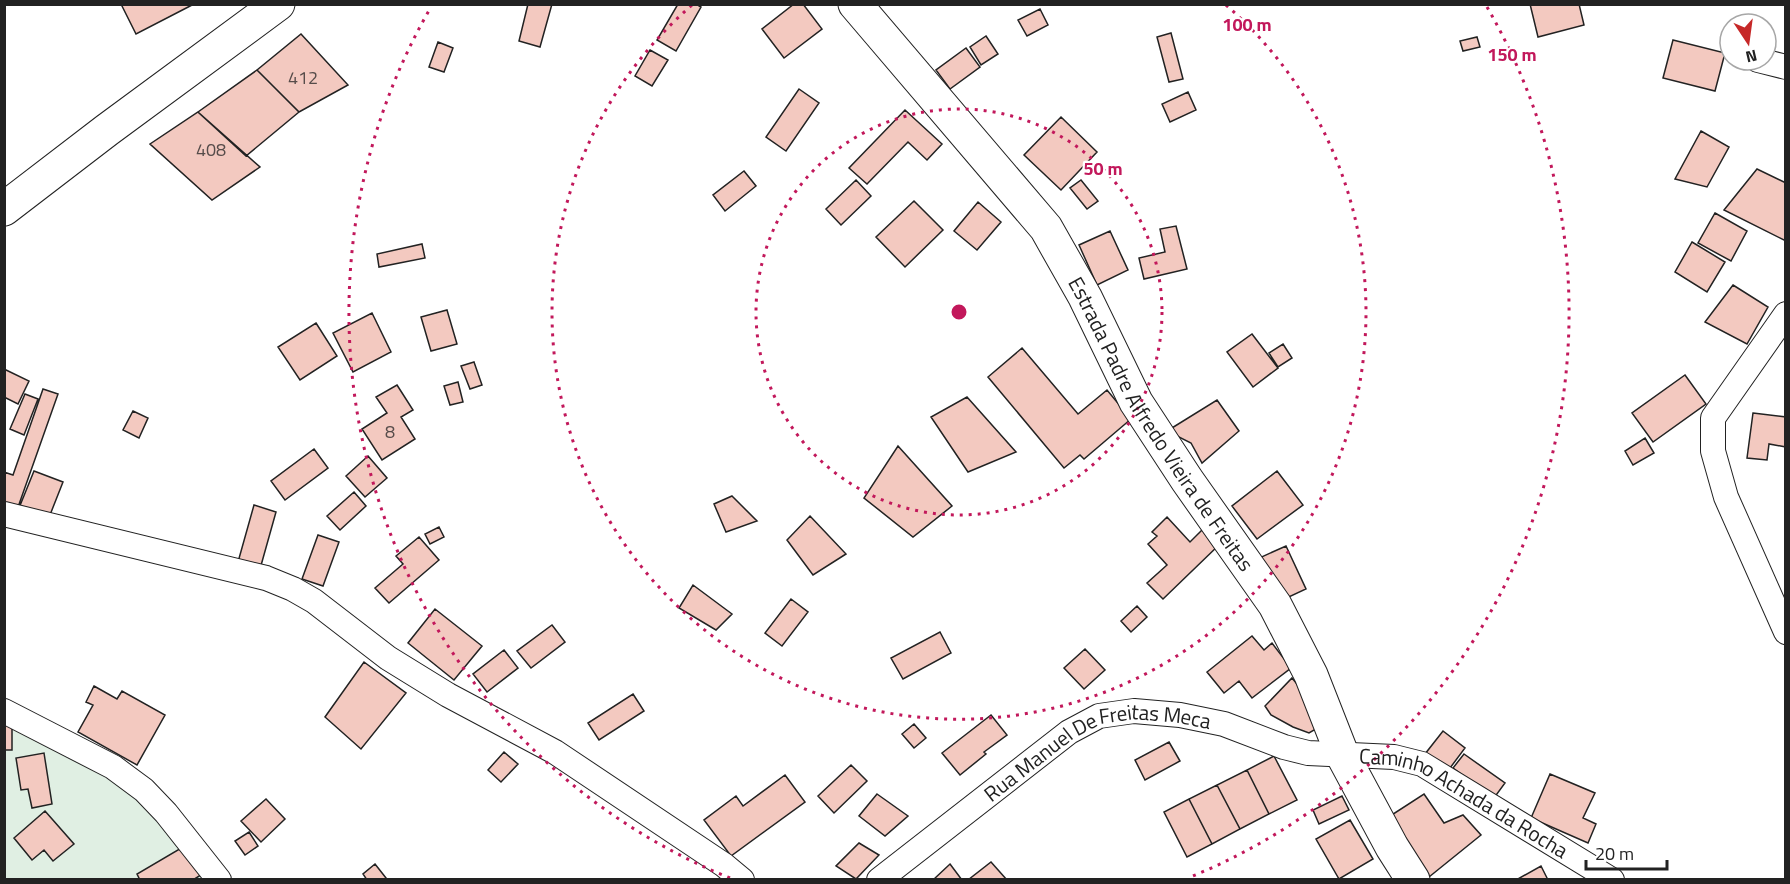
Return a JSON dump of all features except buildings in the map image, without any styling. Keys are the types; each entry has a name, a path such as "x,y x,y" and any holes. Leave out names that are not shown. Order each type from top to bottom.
{"main road":[{"path":"4,209 278,4"},
{"name":"Estrada Padre Alfredo Vieira de Freitas","path":"855,4 1046,228 1085,297 1136,402 1187,480 1275,605 1311,675 1342,754 1392,847 1413,879"}],"street":[{"path":"1785,314 1713,418 1713,451 1726,497 1785,632"},
{"path":"4,514 266,578 293,589 314,601 388,658 448,695 555,752 742,879"},
{"path":"4,711 113,767 144,790 166,813 219,879"},
{"name":"Rua Manuel De Freitas Meca","path":"879,879 1069,732 1099,716 1134,711 1180,715 1224,724 1284,747 1308,753 1342,754"},
{"name":"Caminho Achada da Rocha","path":"1342,754 1394,757 1422,764 1612,879"}],"green space":[{"path":"4,709 113,767 230,879 5,879"}]}
